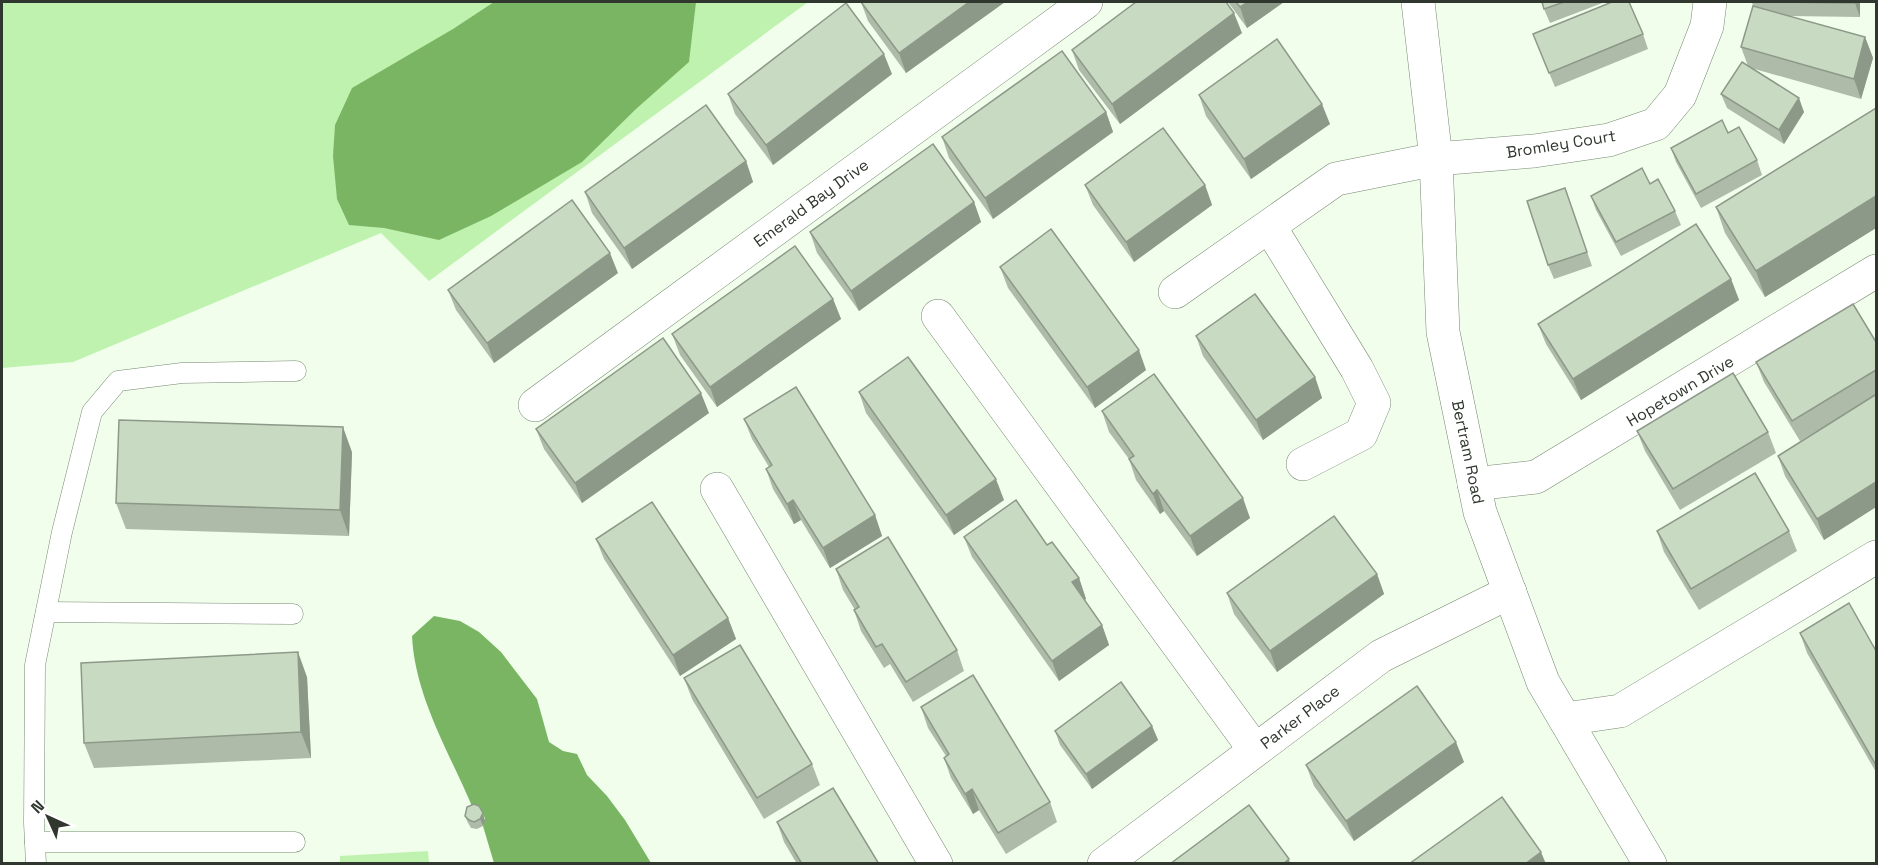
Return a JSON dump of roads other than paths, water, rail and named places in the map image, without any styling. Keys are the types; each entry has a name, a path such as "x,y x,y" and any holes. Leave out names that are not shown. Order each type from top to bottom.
{"street":[{"name":"Emerald Bay Drive","path":"535,405 1086,2"},
{"name":"Bertram Road","path":"1418,2 1436,159 1443,332 1480,512 1543,682 1649,863"},
{"name":"Bromley Court","path":"1175,291 1336,180 1436,159 1534,151 1609,140 1656,124 1680,95 1707,26 1710,2"},
{"path":"1270,227 1357,369 1374,403 1361,434 1303,464"},
{"name":"Hopetown Drive","path":"1474,484 1536,477 1876,271"},
{"path":"938,316 1255,750"},
{"path":"717,489 936,864"},
{"path":"1565,719 1620,711 1876,557"},
{"name":"Parker Place","path":"1104,864 1381,656 1510,592"}],"lane":[{"path":"36,864 35,665 62,532 92,412 118,381 182,373 296,370"},
{"path":"46,612 293,614"},
{"path":"35,842 295,842"}]}
